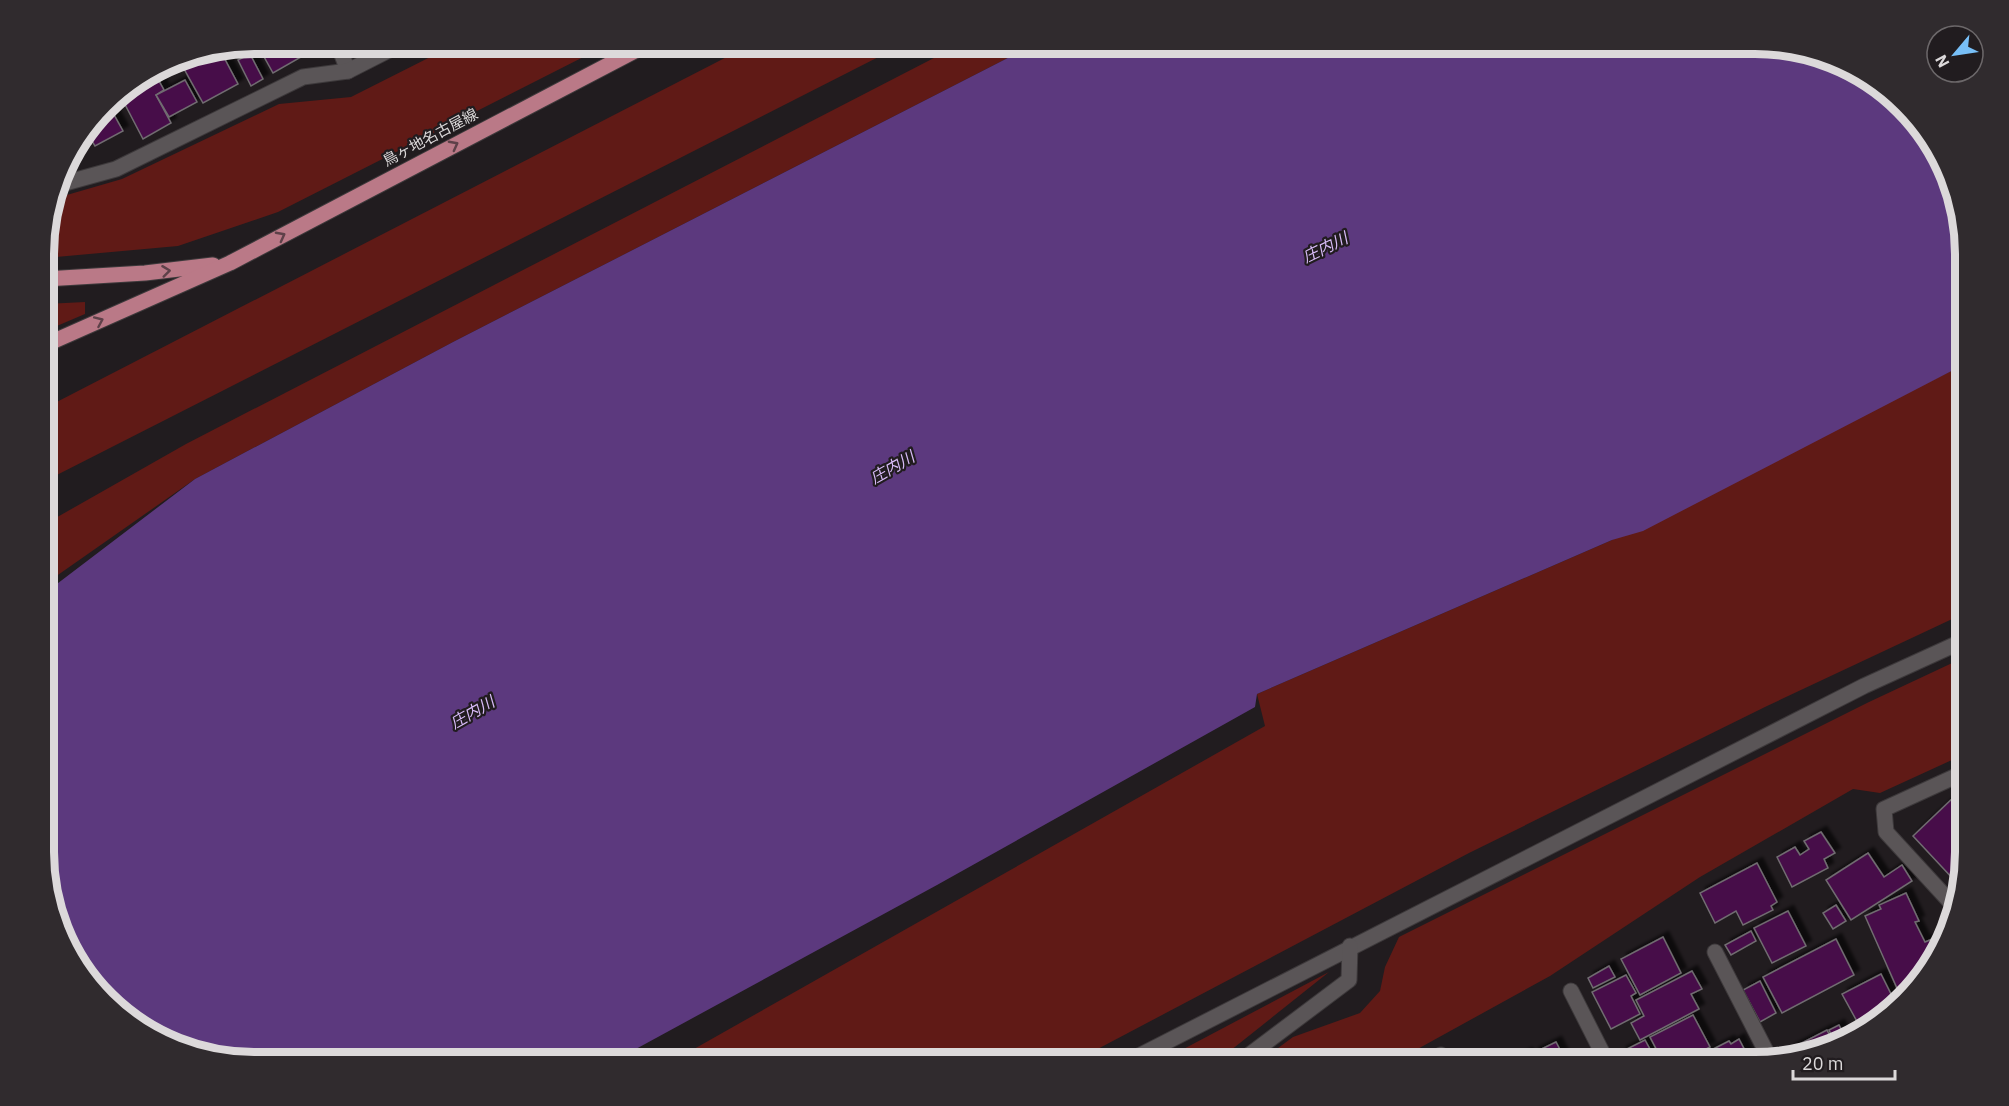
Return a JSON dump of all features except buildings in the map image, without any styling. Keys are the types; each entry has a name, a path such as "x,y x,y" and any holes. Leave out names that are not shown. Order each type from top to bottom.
{"main road":[{"name":"鳥ヶ地名古屋線","path":"54,341 230,263 629,54"},
{"path":"54,278 145,273 230,263"}],"street":[{"path":"342,54 348,71"},
{"path":"67,182 116,169 303,77 348,71 381,54"},
{"path":"1145,1052 1864,686 1955,645"},
{"path":"1949,900 1886,832 1884,809 1955,776"},
{"path":"1253,1052 1349,980 1350,946"},
{"path":"1715,952 1766,1052"},
{"path":"1571,991 1602,1052"}],"shaded area":[{"path":"436,54 589,54 278,212 178,246 54,257 54,241 63,196 122,179 279,104 351,97"},
{"path":"733,54 884,54 54,476 54,403"},
{"path":"942,54 1015,54 453,342 195,479 54,578 54,519 186,444"},
{"path":"85,302 85,314 54,327 54,304"},
{"path":"1955,369 1955,618 1767,706 1469,853 1092,1052 689,1052 1265,726 1257,694 1612,540"},
{"path":"1955,662 1955,759 1880,793 1853,789 1700,877 1550,976 1412,1052 1273,1052 1293,1037 1360,1013 1380,991 1385,967 1399,937 1869,702"},
{"path":"1329,972 1229,1052 1178,1052"}],"water":[{"name":"庄内川","path":"1015,54 1755,54 1794,58 1844,75 1887,104 1905,122 1921,143 1940,177 1948,202 1955,254 1955,369 1643,531 1612,540 1257,694 1255,707 937,885 630,1052 254,1052 202,1045 177,1037 143,1018 104,984 81,952 69,929 61,904 54,852 54,586 195,479 453,342"}]}
